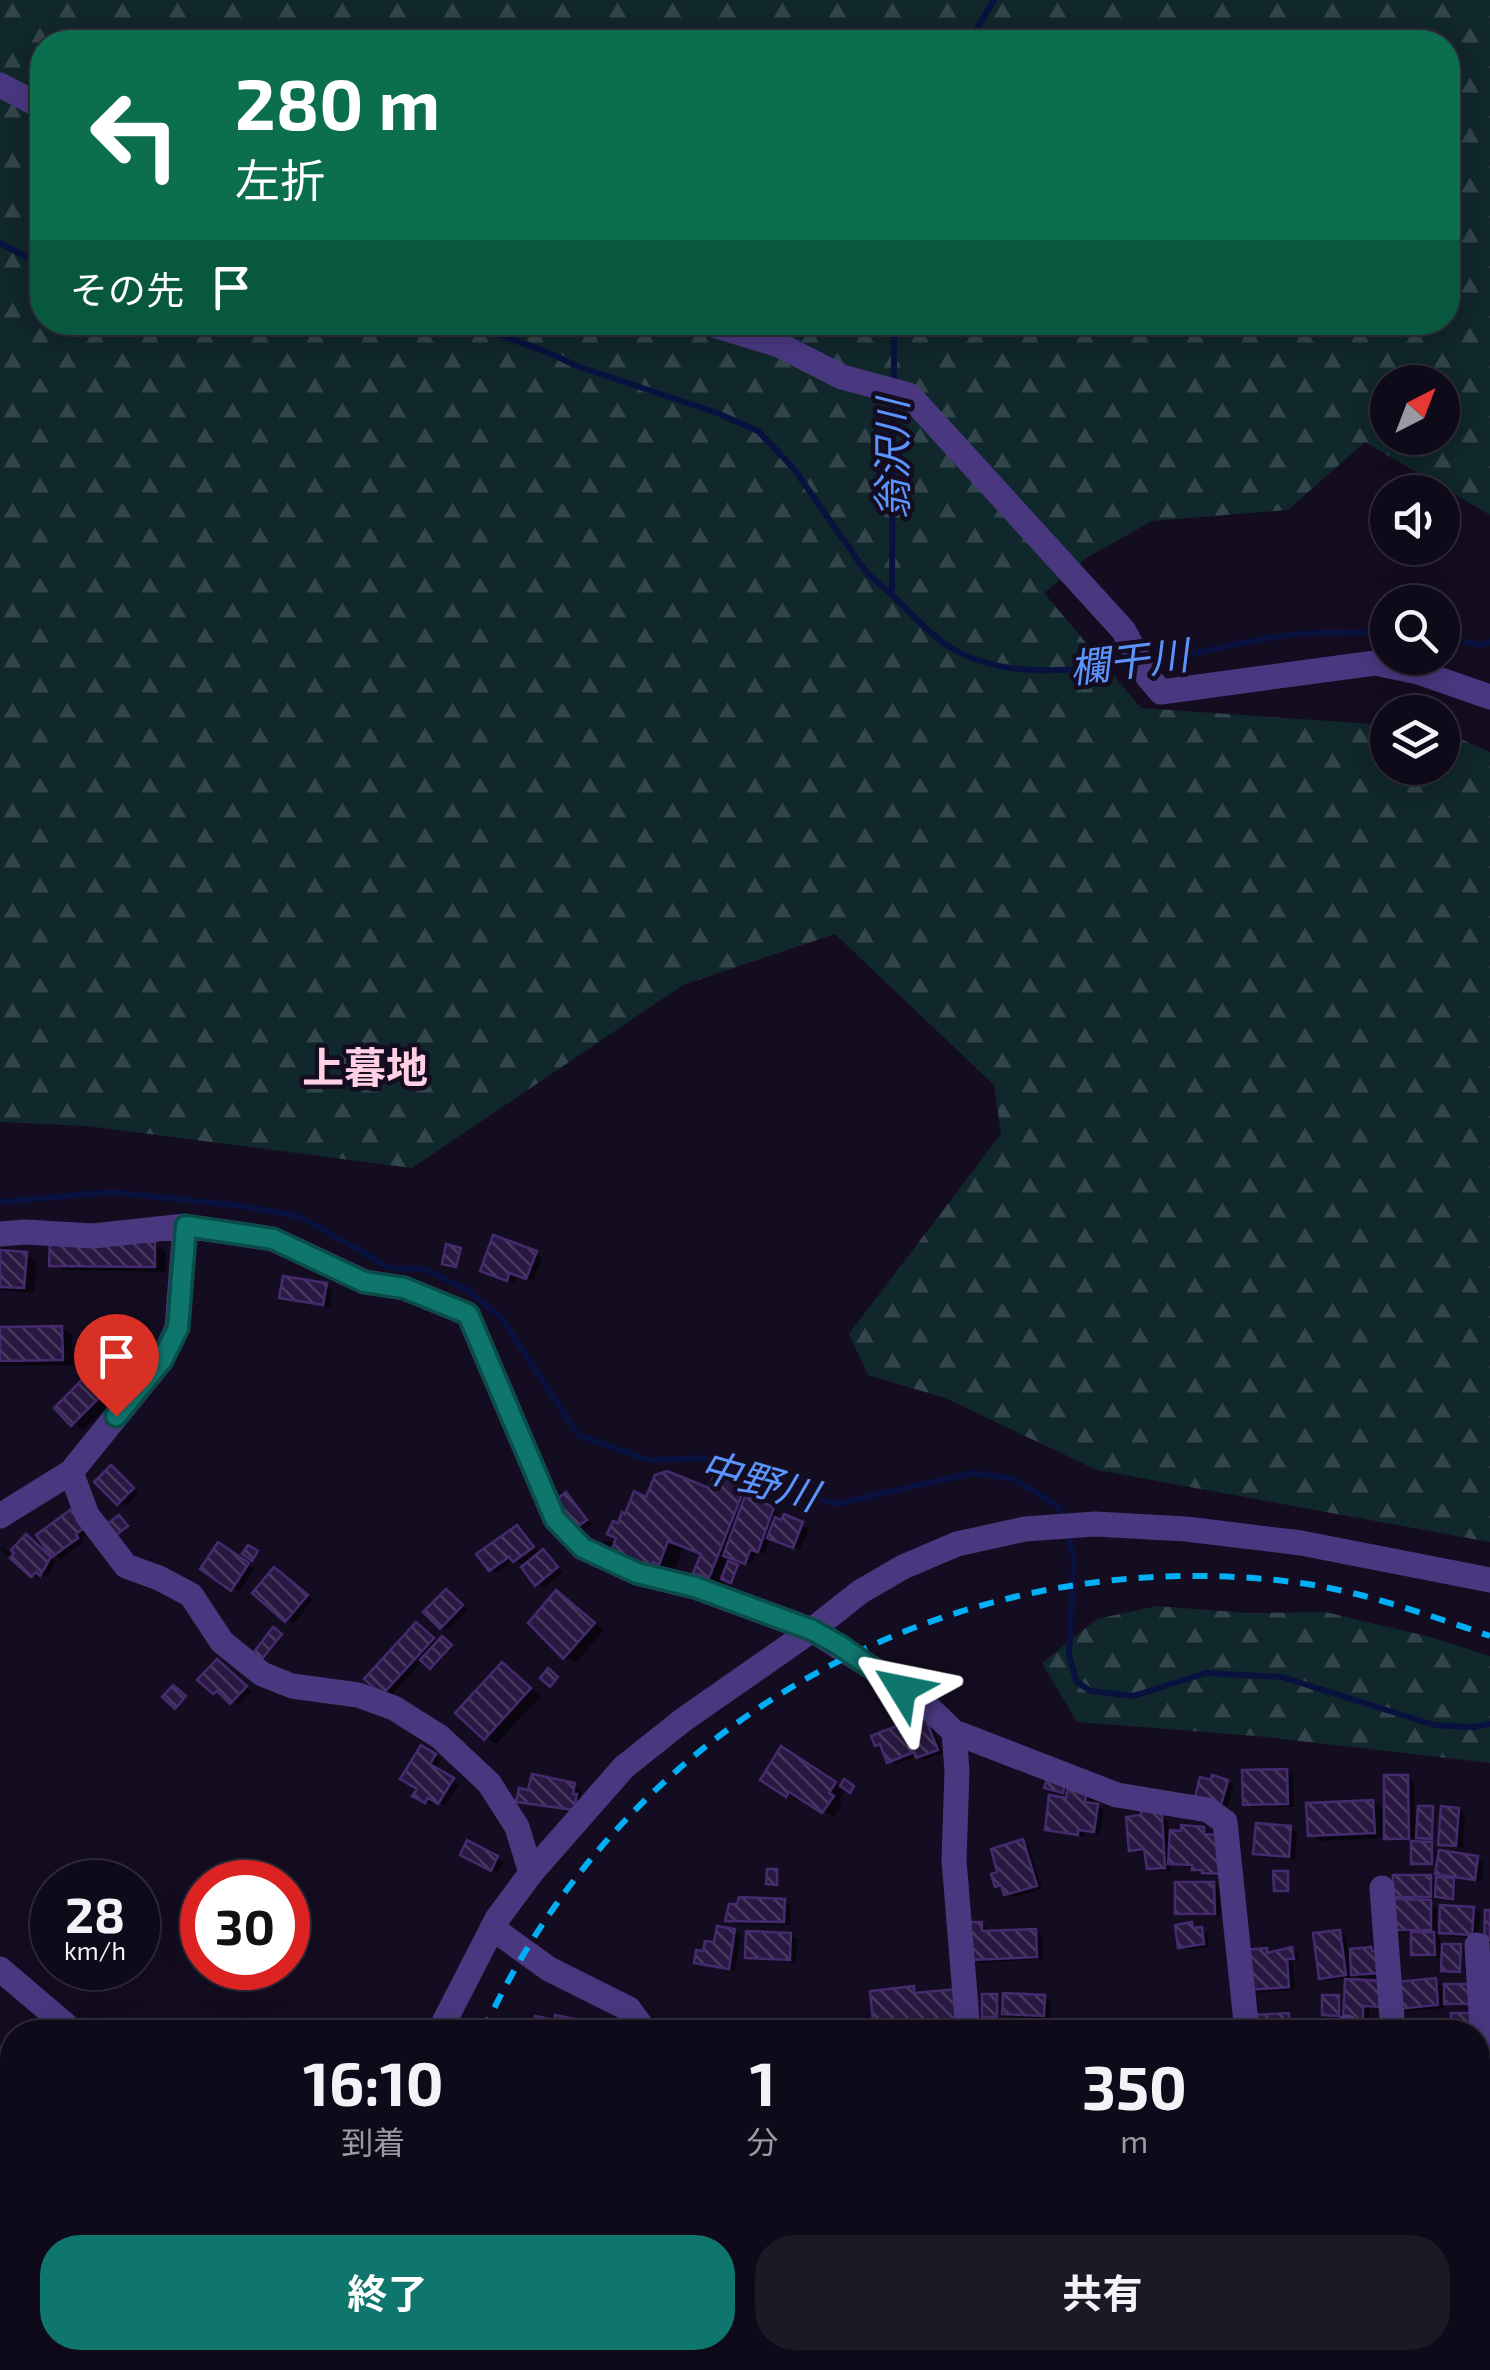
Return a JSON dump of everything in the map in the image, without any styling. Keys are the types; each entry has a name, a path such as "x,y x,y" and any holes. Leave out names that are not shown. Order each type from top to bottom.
{"street":[{"path":"0,85 30,101"},
{"path":"746,335 779,345 842,377 908,395 1124,631 1148,677 1161,692 1375,663 1418,672 1490,697"},
{"path":"0,1234 93,1236 186,1226 273,1239 364,1282 404,1288 468,1314 555,1519 583,1548 637,1573 695,1587 812,1630 930,1709 954,1732 1116,1796 1208,1810 1225,1822 1246,2020"},
{"path":"0,1516 70,1472 162,1360 178,1328 186,1226"},
{"path":"70,1472 87,1515 126,1566 191,1595 222,1642 262,1674 292,1686 358,1695 394,1708 440,1737 489,1783 516,1826 531,1873"},
{"path":"445,2020 492,1928 531,1873 624,1767 683,1720 887,1575 957,1544 1061,1524 1186,1529 1301,1544 1490,1580"},
{"path":"954,1732 958,1771 954,1860 967,2020"},
{"path":"1382,1888 1392,2020"},
{"path":"492,1928 549,1970 628,2009 636,2020"},
{"path":"1477,1945 1481,2020"},
{"path":"0,1969 60,2020"}],"green space":[{"path":"0,0 1490,0 1490,515 1460,497 1460,475 1422,475 1387,455 1460,455 1460,365 1370,365 1370,445 1365,442 1288,510 1152,521 1088,557 1044,593 1141,708 1370,724 1370,785 1460,785 1460,739 1490,752 1490,1542 1097,1470 945,1398 868,1375 849,1334 1001,1134 994,1085 835,934 683,985 412,1168 87,1126 0,1122"},
{"path":"1157,1606 1247,1613 1325,1612 1490,1656 1490,1763 1256,1736 1077,1722 1042,1663 1097,1619"}],"building":[{"path":"493,1235 537,1251 526,1279 509,1273 507,1281 480,1271"},
{"path":"50,1240 155,1242 155,1267 49,1266"},
{"path":"446,1244 461,1248 456,1267 442,1264"},
{"path":"0,1250 27,1252 24,1288 0,1287"},
{"path":"283,1276 327,1283 323,1305 279,1298"},
{"path":"62,1326 63,1360 0,1361 0,1327"},
{"path":"130,1331 148,1349 71,1426 54,1408"},
{"path":"111,1465 134,1488 117,1505 94,1482"},
{"path":"667,1471 709,1488 714,1475 745,1487 709,1578 693,1573 701,1554 668,1541 659,1565 653,1562 650,1571 610,1555 616,1538 607,1534 613,1521 618,1523 622,1512 625,1514 634,1491 646,1497 655,1475"},
{"path":"566,1492 587,1520 573,1530 553,1502"},
{"path":"745,1496 774,1507 758,1552 750,1550 745,1564 723,1556"},
{"path":"74,1507 88,1525 76,1534 78,1538 52,1557 36,1535"},
{"path":"784,1514 803,1522 793,1548 767,1538 775,1517 781,1520"},
{"path":"119,1515 128,1526 116,1535 107,1524"},
{"path":"517,1525 534,1547 513,1562 509,1557 489,1571 476,1554"},
{"path":"26,1534 51,1557 40,1576 36,1572 31,1577 10,1558 14,1553 11,1550"},
{"path":"218,1542 249,1563 231,1591 200,1569"},
{"path":"248,1545 258,1551 252,1561 242,1554"},
{"path":"543,1549 558,1567 535,1586 521,1567"},
{"path":"728,1561 738,1565 731,1583 721,1579"},
{"path":"274,1567 308,1595 285,1622 252,1593"},
{"path":"446,1589 463,1605 440,1629 423,1612"},
{"path":"556,1590 595,1623 563,1659 528,1623"},
{"path":"416,1622 434,1638 382,1695 364,1679"},
{"path":"273,1627 282,1634 259,1663 251,1656"},
{"path":"442,1636 452,1645 430,1669 420,1660"},
{"path":"217,1659 247,1686 230,1704 197,1680"},
{"path":"502,1662 531,1688 484,1740 455,1713"},
{"path":"548,1668 558,1677 550,1687 540,1678"},
{"path":"173,1685 186,1696 175,1709 162,1697"},
{"path":"912,1707 915,1716 895,1722 893,1713"},
{"path":"924,1715 938,1750 916,1758 914,1752 887,1763 880,1744 875,1746 871,1736"},
{"path":"421,1745 436,1754 430,1764 454,1778 438,1804 412,1796 417,1789 400,1779"},
{"path":"781,1746 836,1782 829,1793 834,1796 822,1813 789,1792 786,1797 760,1780"},
{"path":"1287,1769 1288,1804 1243,1805 1242,1770"},
{"path":"532,1774 575,1783 574,1810 516,1802 519,1788 528,1790"},
{"path":"1212,1775 1228,1780 1221,1805 1195,1797 1200,1777 1211,1780"},
{"path":"1384,1775 1408,1775 1409,1839 1384,1839"},
{"path":"1048,1776 1066,1781 1063,1793 1044,1788"},
{"path":"844,1779 854,1786 850,1793 840,1786"},
{"path":"1068,1786 1087,1789 1085,1802 1098,1804 1094,1832 1078,1830 1078,1835 1045,1830 1049,1795 1066,1798"},
{"path":"1373,1800 1375,1833 1308,1836 1306,1803"},
{"path":"1418,1806 1433,1806 1432,1839 1416,1838"},
{"path":"1441,1806 1459,1808 1456,1846 1438,1845"},
{"path":"1141,1807 1162,1815 1165,1868 1147,1869 1144,1849 1129,1851 1126,1817 1141,1815"},
{"path":"1256,1823 1291,1826 1289,1857 1253,1854"},
{"path":"1181,1825 1204,1827 1204,1834 1222,1835 1219,1874 1192,1870 1192,1865 1168,1864 1170,1830 1181,1831"},
{"path":"1023,1839 1037,1886 1004,1895 1001,1885 995,1887 991,1874 997,1872 991,1849"},
{"path":"467,1840 498,1856 491,1871 460,1855"},
{"path":"1411,1841 1432,1842 1432,1864 1411,1864"},
{"path":"1439,1850 1478,1856 1475,1880 1435,1874"},
{"path":"767,1869 777,1869 777,1885 766,1884"},
{"path":"1273,1871 1288,1871 1288,1891 1274,1891"},
{"path":"1393,1875 1431,1875 1431,1897 1393,1897"},
{"path":"1436,1877 1454,1878 1453,1899 1435,1897"},
{"path":"1175,1882 1214,1882 1215,1914 1175,1914"},
{"path":"739,1897 785,1899 784,1922 725,1921 729,1904 737,1904"},
{"path":"1389,1899 1431,1900 1431,1930 1389,1930"},
{"path":"1440,1905 1474,1907 1472,1935 1439,1933"},
{"path":"1485,1910 1490,1910 1490,1940 1484,1940"},
{"path":"970,1922 982,1922 982,1931 1036,1929 1037,1957 972,1960"},
{"path":"1192,1922 1193,1928 1202,1927 1204,1944 1178,1948 1175,1925"},
{"path":"717,1926 735,1929 729,1969 694,1963 696,1950 703,1951 705,1941 714,1942"},
{"path":"1340,1930 1346,1975 1319,1979 1313,1933"},
{"path":"746,1931 791,1933 790,1960 745,1958"},
{"path":"1411,1932 1434,1932 1435,1955 1411,1955"},
{"path":"1442,1944 1461,1944 1460,1972 1441,1971"},
{"path":"1292,1947 1294,1959 1287,1959 1289,1987 1248,1990 1244,1950 1267,1948 1267,1953"},
{"path":"1371,1947 1377,1951 1382,1973 1351,1975 1350,1949"},
{"path":"1436,1978 1438,2005 1398,2009 1395,1982"},
{"path":"1345,1979 1385,1981 1384,2007 1363,2006 1363,2020 1343,2020"},
{"path":"1444,1984 1470,1984 1471,2004 1444,2004"},
{"path":"914,1986 914,1993 957,1989 960,2019 873,2020 870,1991"},
{"path":"1003,1993 1045,1995 1044,2016 1002,2014"},
{"path":"982,1994 997,1994 997,2017 982,2017"},
{"path":"1322,1995 1339,1995 1339,2016 1322,2015"},
{"path":"1289,2013 1289,2020 1251,2020 1251,2015"},
{"path":"1451,2013 1476,2013 1476,2020 1451,2020"},
{"path":"555,2015 580,2020 554,2020"}],"waterway":[{"name":"翁沢川","path":"976,30 994,0"},
{"name":"欄干川","path":"0,243 30,259"},
{"name":"欄干川","path":"500,335 758,431 794,469 866,572 892,595"},
{"name":"翁沢川","path":"894,335 894,386"},
{"name":"翁沢川","path":"892,595 893,399"},
{"name":"欄干川","path":"892,595 937,638 982,662 1031,670 1131,663"},
{"name":"欄干川","path":"1149,661 1294,635 1370,633"},
{"name":"欄干川","path":"1460,641 1482,645 1490,642"},
{"name":"中野川","path":"0,1202 111,1192 241,1206 301,1217 390,1268 424,1269 467,1290 501,1317 578,1435 649,1460 707,1458 835,1504 973,1473 1014,1479 1058,1506 1062,1518"},
{"name":"中野川","path":"1066,1530 1074,1558 1069,1655 1076,1681 1090,1691 1133,1696 1206,1673 1282,1677 1434,1725 1490,1724"}],"railway":[{"path":"490,2020 545,1921 623,1823 714,1740 817,1672 930,1622 1049,1590 1173,1576 1324,1587 1396,1605 1490,1636"}],"district":[{"name":"上暮地","path":"365,1068"}],"route":[{"path":"116,1416 162,1360 178,1328 186,1226 273,1239 364,1282 404,1288 468,1314 536,1481 555,1519 583,1548 637,1573 695,1587 812,1630 902,1689"}]}
